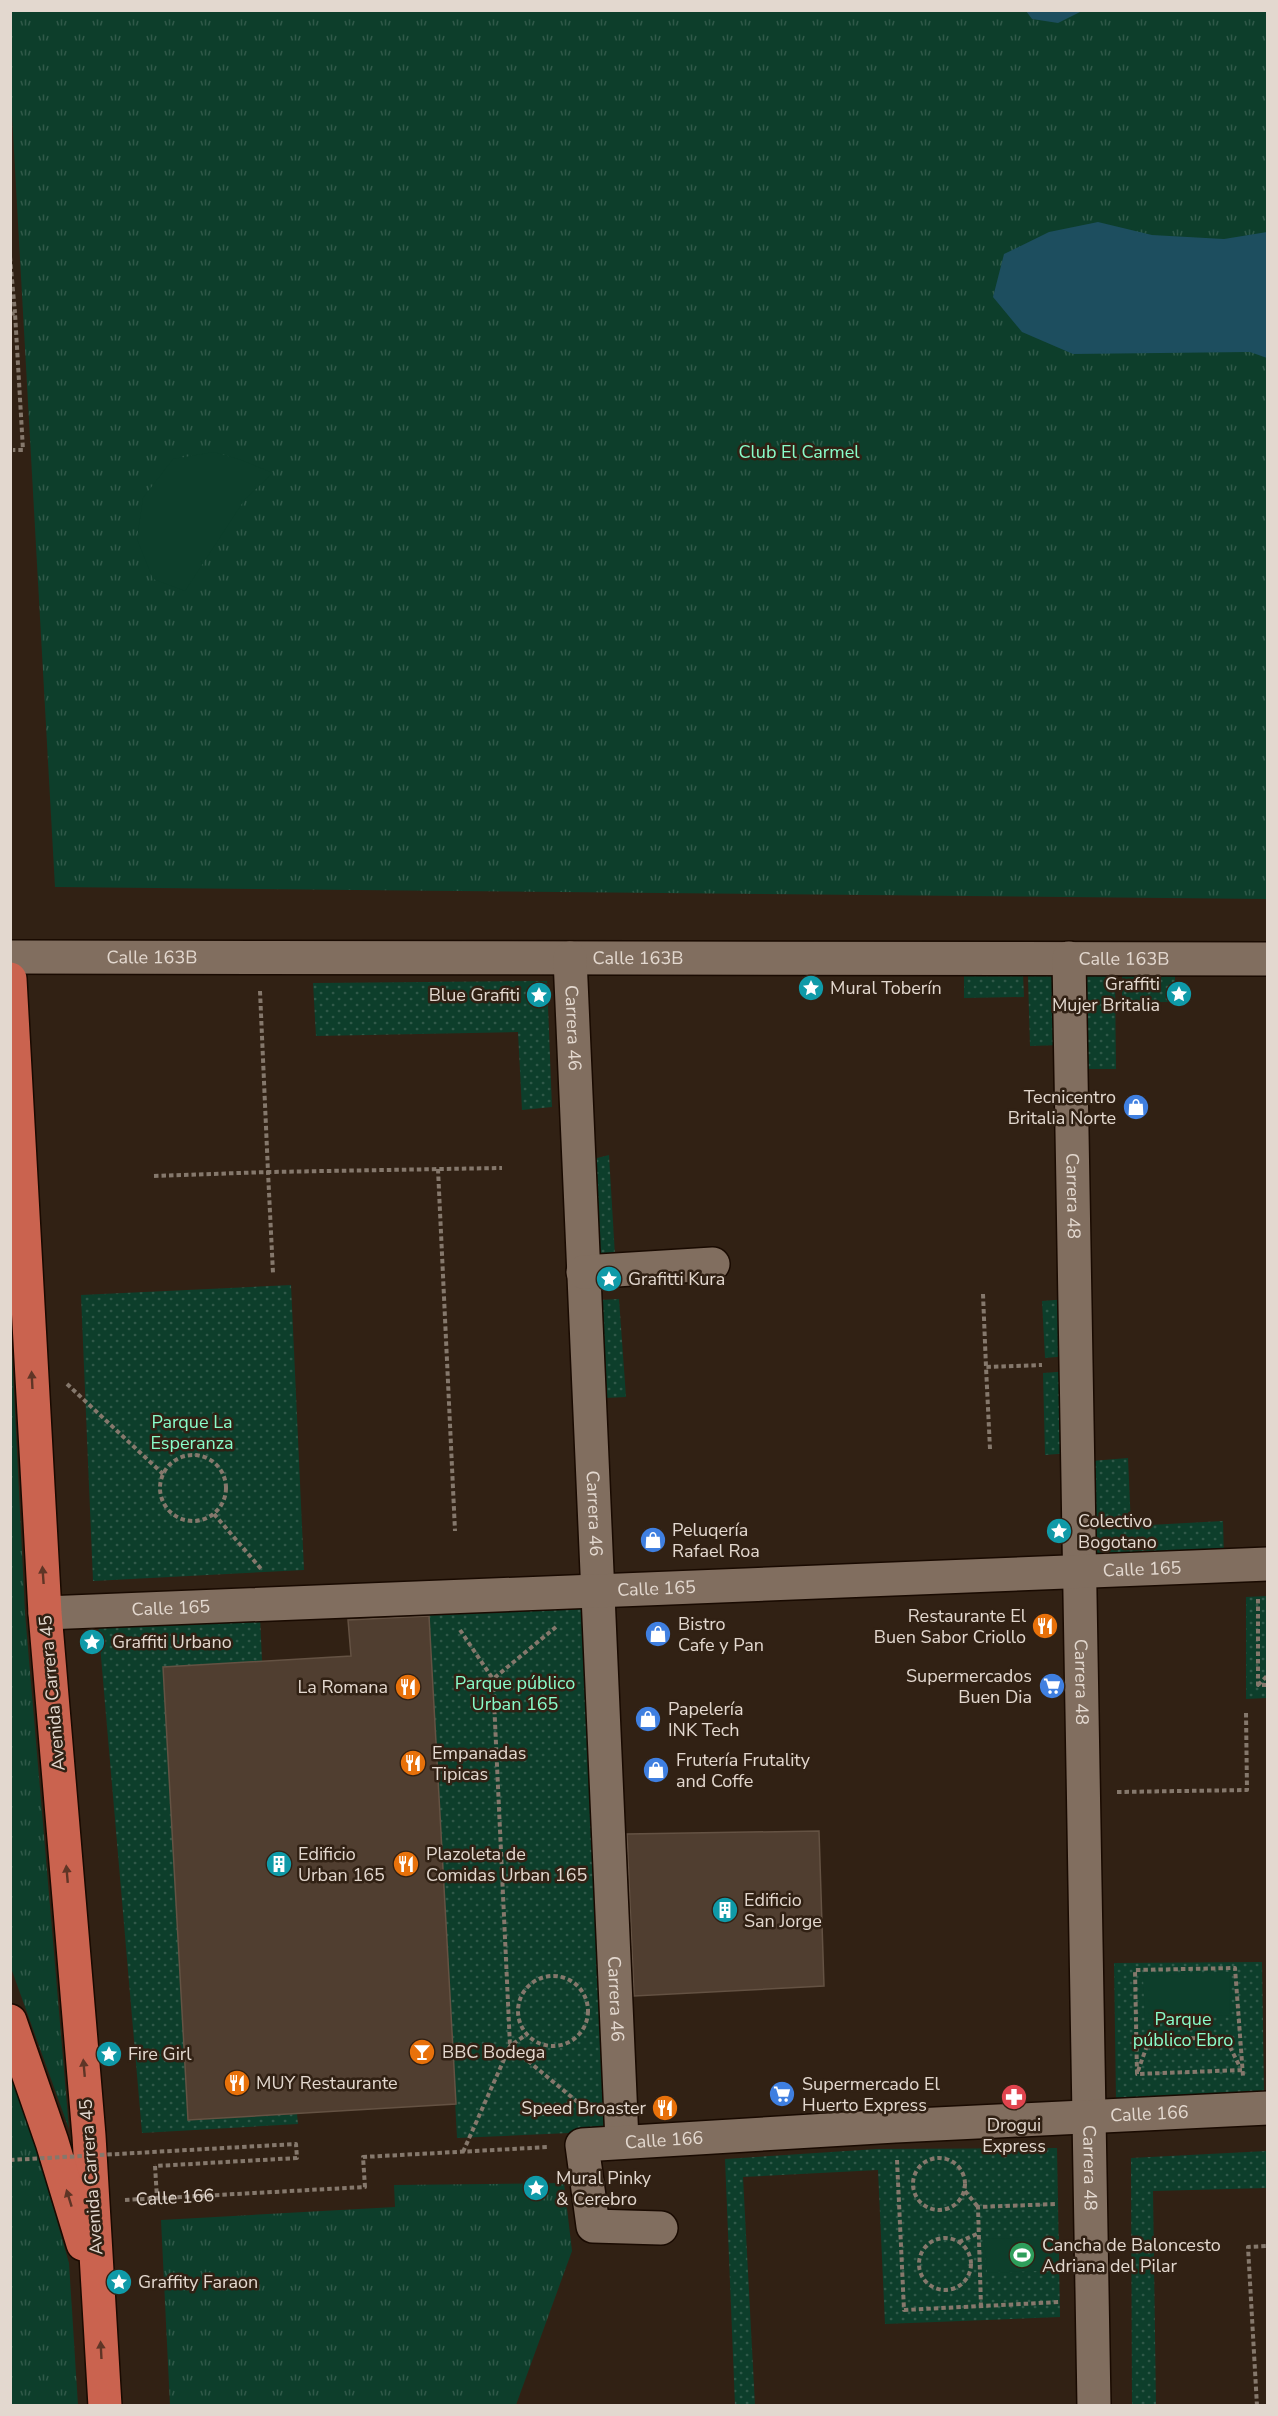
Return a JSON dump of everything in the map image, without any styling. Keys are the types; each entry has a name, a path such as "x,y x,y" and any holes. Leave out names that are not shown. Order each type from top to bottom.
{"highway":[{"name":"Avenida Carrera 45","path":"10,979 45,1613 87,2112 105,2406"},
{"path":"10,2021 52,2142 98,2294"}],"street":[{"name":"Calle 163B","path":"10,957 1268,958"},
{"name":"Carrera 46","path":"570,958 622,2141"},
{"name":"Carrera 48","path":"1069,958 1094,2406"},
{"path":"583,1272 713,1264"},
{"name":"Calle 165","path":"45,1613 1268,1564"},
{"name":"Calle 166","path":"582,2145 1089,2115 1268,2108"},
{"path":"582,2145 593,2226 661,2228"}],"path":[{"path":"11,257 24,450 13,450"},
{"path":"258,957 273,1272"},
{"path":"154,1176 502,1168"},
{"path":"438,1169 455,1531"},
{"path":"983,1294 990,1449"},
{"path":"986,1367 1076,1363"},
{"path":"66,1383 163,1474"},
{"path":"200,1455 214,1461 223,1473 226,1488 223,1502 214,1514 200,1520 185,1520 172,1514 163,1503 160,1488 163,1474 172,1462 185,1456 200,1455"},
{"path":"214,1514 291,1603"},
{"path":"438,1598 493,1679 510,2046 463,2152"},
{"path":"1258,1598 1258,1685"},
{"path":"493,1679 557,1626"},
{"path":"1258,1685 1268,1675"},
{"path":"1258,1685 1268,1685"},
{"path":"1084,1792 1247,1790 1246,1712"},
{"path":"1137,2074 1135,1970 1235,1968 1242,2070"},
{"path":"549,1977 570,1981 579,1988 588,2008 587,2019 576,2038 556,2046 535,2041 526,2034 520,2025 518,2004 530,1985 549,1977"},
{"path":"510,2046 526,2034"},
{"path":"1137,2074 1149,2040 1225,2037 1242,2070"},
{"path":"510,2046 622,2141"},
{"path":"1137,2074 1242,2070"},
{"path":"10,2160 296,2144 297,2158 155,2166 157,2198"},
{"name":"Calle 166","path":"93,2202 365,2187 363,2157 582,2145"},
{"path":"896,2151 904,2310 1062,2301"},
{"path":"964,2191 955,2205 947,2209 930,2208 917,2198 913,2181 915,2173 927,2161 944,2158 959,2167 963,2174 964,2191 978,2207 981,2307"},
{"path":"978,2207 1068,2203"},
{"path":"959,2242 969,2256 970,2272 959,2286 951,2289 934,2288 927,2283 919,2269 922,2252 934,2240 951,2239 959,2242 979,2233"},
{"path":"1257,2406 1248,2247 1268,2246"}],"green space":[{"name":"Club El Carmel","path":"10,11 1267,11 1267,899 55,887 11,97"},
{"path":"214,452 273,473 245,499 185,591 153,579 137,539 143,498 173,459"},
{"path":"964,974 1023,974 1024,997 964,998"},
{"path":"1063,975 1064,1045 1030,1046 1028,976"},
{"path":"1077,975 1115,975 1116,1069 1079,1069"},
{"path":"1122,975 1175,976 1175,1002 1122,1002"},
{"path":"547,981 552,1107 522,1110 518,1032 316,1036 313,983"},
{"path":"609,1155 615,1256 597,1257 593,1159"},
{"name":"Parque La Esperanza","path":"291,1285 304,1570 93,1581 81,1295"},
{"path":"619,1299 626,1397 605,1398 599,1300"},
{"path":"1067,1299 1068,1356 1045,1358 1042,1301"},
{"path":"10,1310 25,1613 69,2129 11,1968"},
{"path":"1070,1371 1070,1453 1045,1455 1043,1373"},
{"path":"1128,1458 1131,1526 1223,1521 1224,1559 1096,1565 1091,1461"},
{"path":"1267,1596 1267,1698 1246,1699 1246,1597"},
{"name":"Parque público Urban 165","path":"592,1598 614,2131 457,2138 429,1613"},
{"path":"260,1616 262,1661 163,1667 188,2120 297,2114 298,2124 142,2133 98,1622"},
{"name":"Parque público Ebro","path":"1262,1962 1264,2093 1116,2098 1114,1963"},
{"path":"1229,1972 1230,2015 1145,2019 1143,1976"},
{"path":"10,2068 20,2092 69,2263 78,2405 11,2405"},
{"path":"1057,2148 1060,2317 885,2324 878,2170 743,2177 755,2405 735,2405 725,2159 877,2149"},
{"path":"1267,2151 1267,2188 1153,2191 1156,2405 1132,2405 1131,2158"},
{"path":"564,2183 572,2251 516,2405 170,2405 161,2220 395,2207 394,2185"},
{"name":"Cancha de Baloncesto Adriana del Pilar","path":"1059,2236 1059,2270 987,2273 984,2239"}],"water":[{"path":"1026,11 1082,11 1058,23 1032,19"},
{"path":"1098,222 1152,235 1224,239 1267,232 1267,358 1250,352 1073,354 1022,332 993,297 1004,254 1049,232"}],"building":[{"path":"429,1616 456,2104 188,2120 163,1667 351,1656 348,1620"},
{"name":"Edificio San Jorge","path":"819,1831 824,1986 634,1996 627,1834"}],"place":[{"name":"Mural Toberín","path":"811,988"},
{"name":"Graffiti Mujer Britalia","path":"1179,994"},
{"name":"Blue Grafiti","path":"539,995"},
{"name":"Tecnicentro Britalia Norte","path":"1136,1107"},
{"name":"Grafitti Kura","path":"609,1279"},
{"name":"Colectivo Bogotano","path":"1059,1531"},
{"name":"Peluqería Rafael Roa","path":"653,1540"},
{"name":"Restaurante El Buen Sabor Criollo","path":"1045,1626"},
{"name":"Bistro Cafe y Pan","path":"658,1634"},
{"name":"Graffiti Urbano","path":"92,1642"},
{"name":"Supermercados Buen Dia","path":"1052,1686"},
{"name":"La Romana","path":"408,1687"},
{"name":"Papelería INK Tech","path":"648,1719"},
{"name":"Empanadas Tipicas","path":"413,1763"},
{"name":"Frutería Frutality and Coffe","path":"656,1770"},
{"name":"Edificio Urban 165","path":"279,1864"},
{"name":"Plazoleta de Comidas Urban 165","path":"406,1864"},
{"name":"Edificio San Jorge","path":"725,1910"},
{"name":"BBC Bodega","path":"422,2052"},
{"name":"Fire Girl","path":"109,2054"},
{"name":"MUY Restaurante","path":"237,2083"},
{"name":"Supermercado El Huerto Express","path":"782,2094"},
{"name":"Drogui Express","path":"1014,2097"},
{"name":"Speed Broaster","path":"665,2108"},
{"name":"Mural Pinky & Cerebro","path":"536,2188"},
{"name":"Cancha de Baloncesto Adriana del Pilar","path":"1022,2255"},
{"name":"Graffity Faraon","path":"119,2282"}]}
